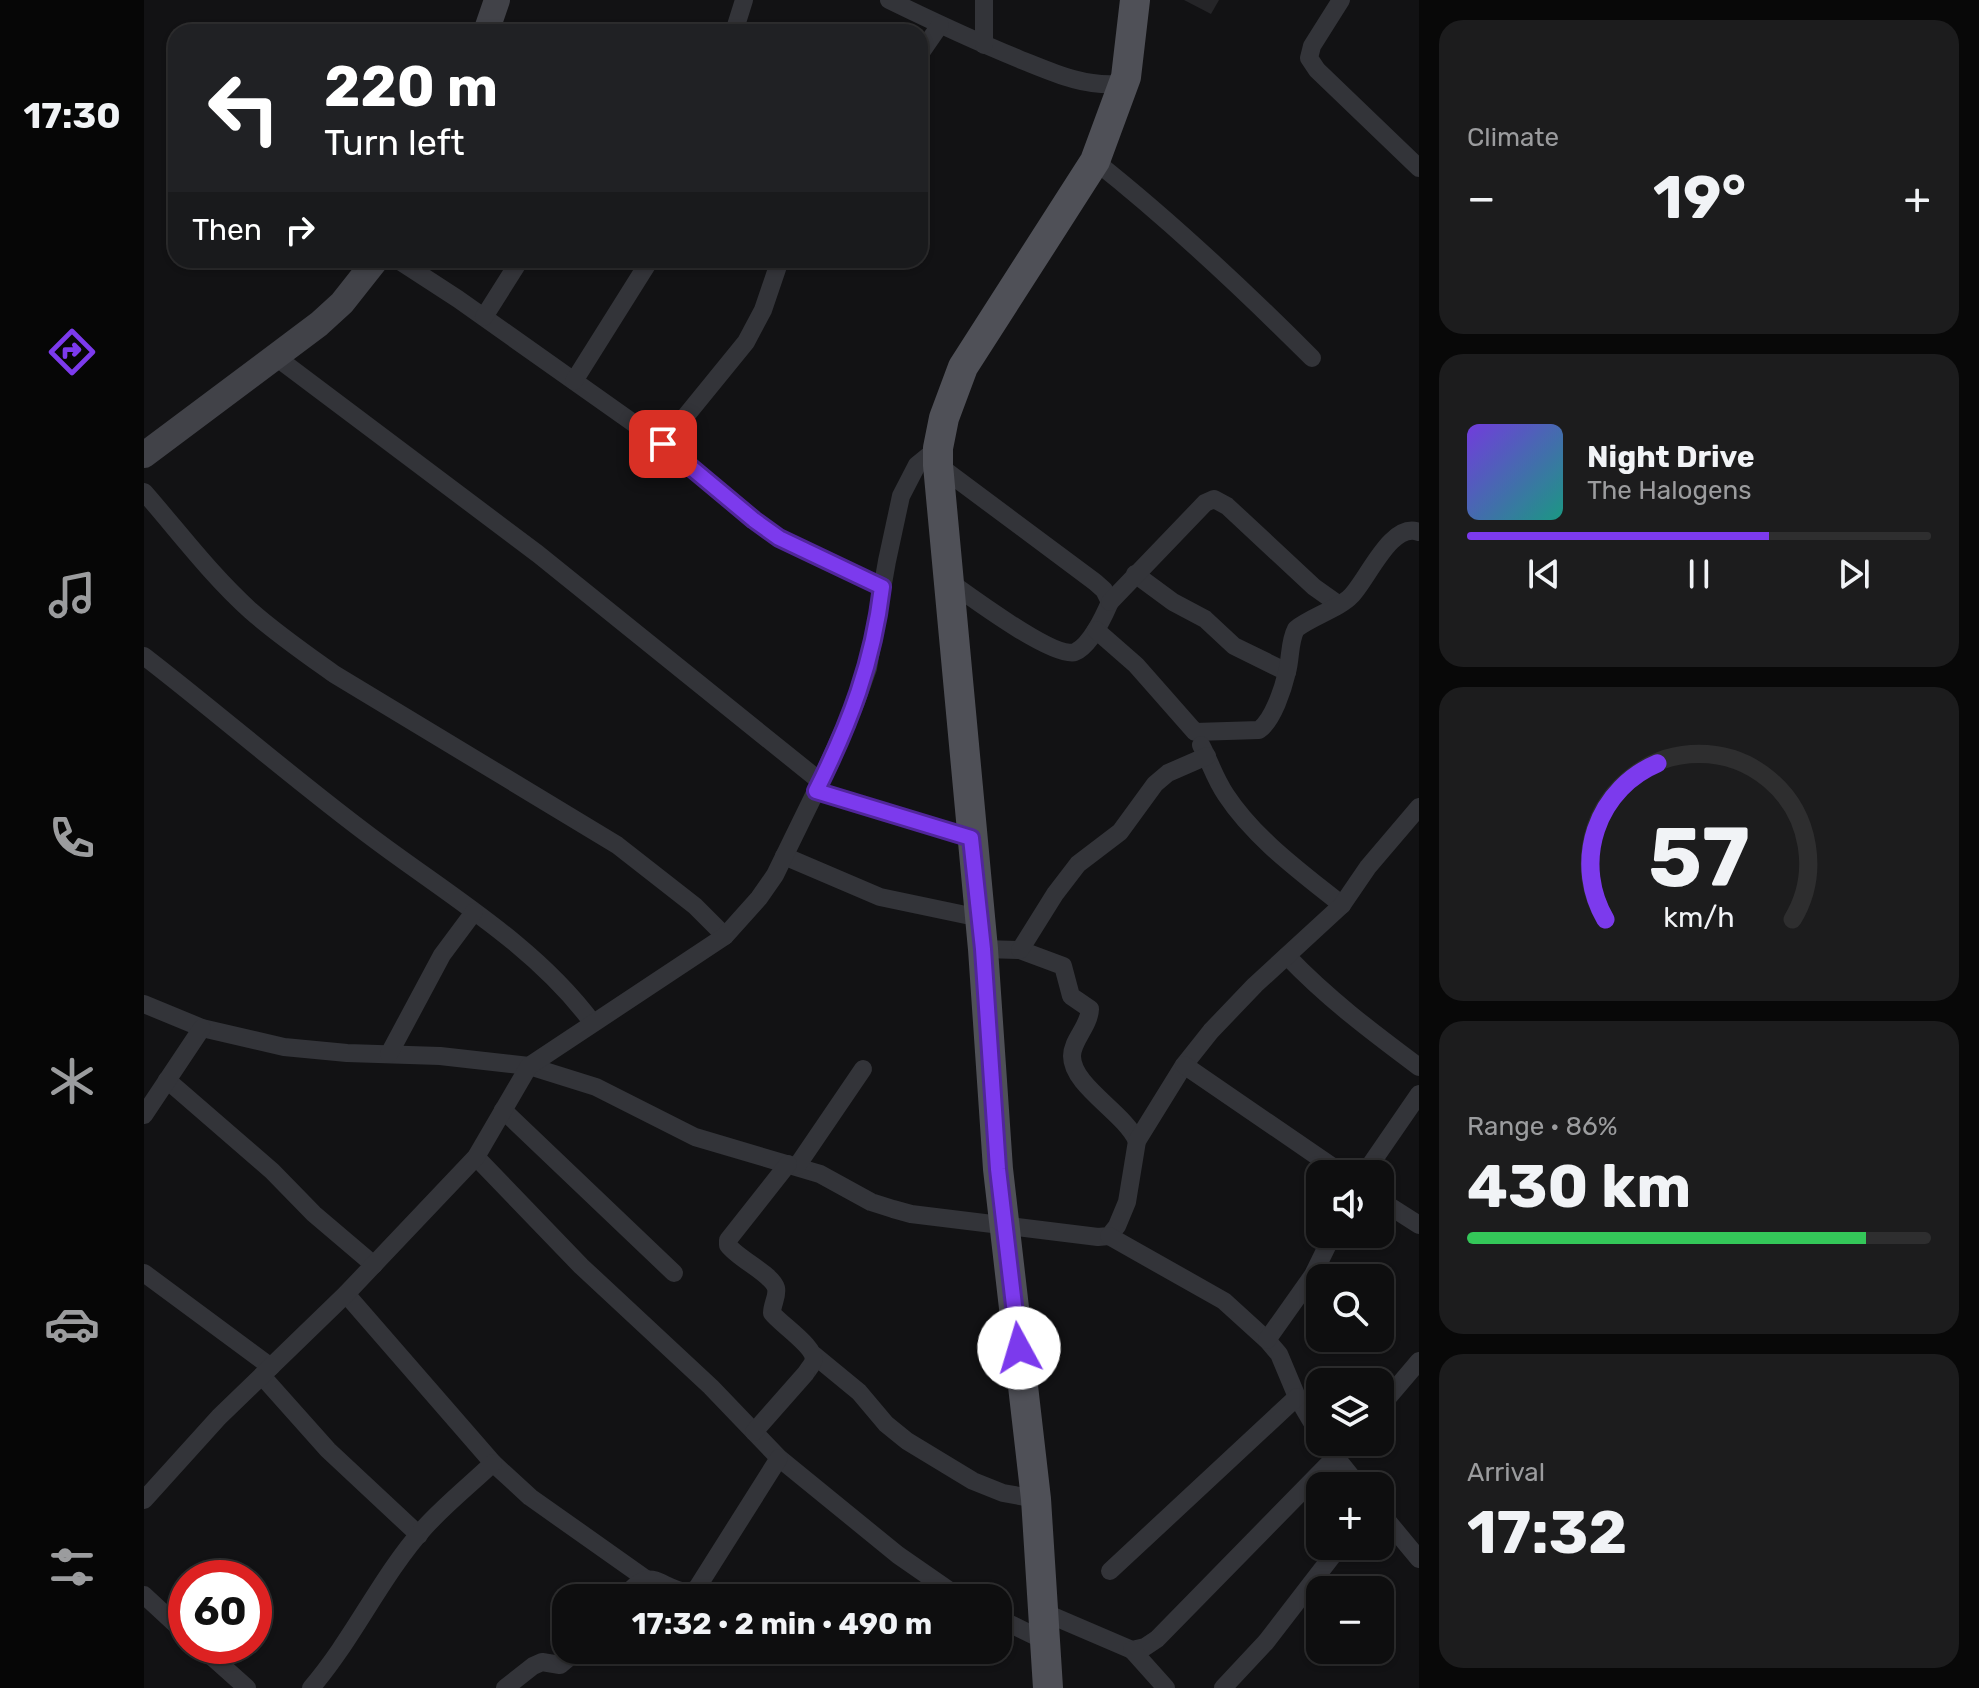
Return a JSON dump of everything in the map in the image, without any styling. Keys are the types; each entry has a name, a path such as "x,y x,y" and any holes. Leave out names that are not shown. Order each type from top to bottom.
{"main road":[{"path":"1120,87 1116,75 1125,0"},
{"path":"1048,1688 1036,1499 998,1169 983,949 938,456 951,394 963,367 1095,161 1126,77 1135,0"}],"street":[{"path":"489,24 497,0"},
{"path":"736,24 744,0"},
{"path":"889,0 984,45 1080,82 1120,87"},
{"path":"984,0 984,45"},
{"path":"1341,0 1312,46 1309,58 1317,70 1419,168"},
{"path":"928,42 940,25"},
{"path":"1095,161 1160,212 1312,358"},
{"path":"144,455 319,324 342,303 370,268"},
{"path":"410,268 663,444 779,538 882,587"},
{"path":"484,317 515,268"},
{"path":"574,381 645,268"},
{"path":"663,444 746,342 763,310 777,268"},
{"path":"276,357 503,527 819,786 971,838"},
{"path":"144,1500 219,1417 346,1294 476,1157 529,1066 725,936 759,898 819,786 856,702 868,668 901,496 917,465 938,456 1095,582 1110,602"},
{"path":"144,492 219,581 293,645 334,674 617,845 695,906 725,936"},
{"path":"947,580 1052,648 1064,653 1074,652 1096,630 1110,602 1135,574 1205,503 1214,499 1227,506 1314,587 1338,604"},
{"path":"1195,732 1259,730 1269,718 1287,672 1296,629 1352,595 1391,542 1402,531 1416,525"},
{"path":"1135,574 1173,602 1205,619 1234,646 1287,672"},
{"path":"1096,630 1136,665 1195,732 1215,778 1237,810 1281,854 1342,905"},
{"path":"144,656 355,825 474,912 555,977 592,1022"},
{"path":"1020,950 1078,864 1120,832 1155,784 1168,773 1207,756"},
{"path":"1109,1236 1127,1202 1137,1141 1184,1065 1211,1031 1342,905 1368,867 1419,807"},
{"path":"784,856 880,897 980,918"},
{"path":"389,1054 442,955 474,912"},
{"path":"983,949 1020,950 1063,966 1071,996 1090,1009 1088,1021 1074,1048 1074,1065 1086,1084 1125,1121 1137,1141"},
{"path":"1287,956 1320,991 1419,1067"},
{"path":"144,1004 202,1028 284,1047 440,1056 529,1066 596,1087 695,1137 820,1174 871,1202 893,1209 1006,1226 1109,1236 1224,1301 1279,1354 1306,1412"},
{"path":"144,1115 202,1028"},
{"path":"1184,1065 1323,1160"},
{"path":"863,1069 793,1165 732,1235 728,1245 734,1253 773,1281 777,1290 772,1313 814,1355 859,1392 886,1424 907,1441 973,1481 1003,1493 1036,1499"},
{"path":"167,1080 374,1265"},
{"path":"1374,1160 1419,1094"},
{"path":"503,1110 674,1273"},
{"path":"476,1157 581,1266 711,1387 779,1458 898,1555 940,1584"},
{"path":"1394,1209 1419,1225"},
{"path":"1267,1340 1313,1275 1326,1248"},
{"path":"144,1273 267,1371 328,1450 419,1535"},
{"path":"346,1294 493,1463 530,1497 646,1579"},
{"path":"754,1432 806,1373 814,1355"},
{"path":"1394,1390 1419,1361"},
{"path":"1110,1571 1297,1397"},
{"path":"1334,1456 1347,1472"},
{"path":"1012,1621 1132,1650 1145,1647 1157,1639 1309,1482 1338,1456"},
{"path":"637,1584 655,1578 688,1593 697,1588 779,1458"},
{"path":"311,1688 333,1662 419,1535 493,1463"},
{"path":"1394,1529 1419,1559"},
{"path":"1223,1688 1266,1642 1329,1560"},
{"path":"144,1595 168,1617"},
{"path":"1132,1650 1166,1688"},
{"path":"505,1688 533,1666 542,1662 552,1664"},
{"path":"220,1664 247,1688"}],"building":[{"path":"1184,0 1219,0 1211,14"}],"route":[{"path":"663,444 779,538 882,587 868,668 816,791 971,838 983,949 998,1169 1019,1348"}]}
